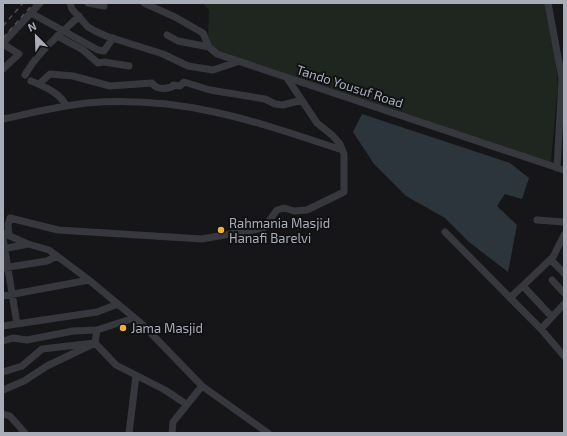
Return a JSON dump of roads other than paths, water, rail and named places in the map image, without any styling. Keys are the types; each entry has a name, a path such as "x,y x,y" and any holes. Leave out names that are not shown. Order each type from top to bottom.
{"street":[{"path":"3,69 19,54 3,44 40,3"},
{"path":"70,3 88,27 113,38 163,54 181,63 196,68 214,70 237,62"},
{"path":"88,3 104,6"},
{"name":"Tando Yousuf Road","path":"144,3 175,17 203,33 209,47 217,54 237,62 307,83 560,169"},
{"path":"548,3 563,79 560,169"},
{"path":"31,13 98,50 104,51 113,38"},
{"path":"25,75 34,59 79,16"},
{"path":"167,35 178,41 209,47"},
{"path":"57,36 83,50 98,63 104,62 129,66"},
{"path":"39,84 50,74 73,76 110,86 152,83 154,86 164,89 172,88 173,85 180,86 184,82 210,90 250,96 283,105 302,100"},
{"path":"18,324 13,294 6,268 4,249 5,235 10,218 58,230 202,239 264,228 277,210 284,208 294,211 307,210 344,192 344,154 342,150 332,135 317,123 287,78"},
{"path":"31,81 50,90 64,101 66,106"},
{"path":"3,119 66,106 98,102 153,103 191,106 226,113 266,124 342,150"},
{"path":"537,220 564,222"},
{"path":"445,232 541,329 564,356"},
{"path":"5,235 49,250 89,280 134,318 202,386 268,433"},
{"path":"510,298 551,260 564,235"},
{"path":"4,249 28,244"},
{"path":"6,268 47,261 57,256"},
{"path":"551,260 564,273"},
{"path":"3,296 89,280"},
{"path":"552,280 564,293"},
{"path":"523,286 552,317"},
{"path":"3,326 98,312 118,304"},
{"path":"541,329 563,308"},
{"path":"3,341 13,338 27,340 73,331 97,330 134,318"},
{"path":"95,343 97,330"},
{"path":"3,372 22,366 42,349 95,343"},
{"path":"95,343 116,365 165,390 186,404"},
{"path":"3,390 24,381 46,366 95,343"},
{"path":"129,433 136,376"},
{"path":"172,433 173,422 202,386"},
{"path":"3,414 10,416 25,433"}],"railway":[{"path":"3,26 23,3"},
{"path":"3,38 34,3"}],"place":[{"name":"Rahmania Masjid Hanafi Barelvi","path":"221,230"},
{"name":"Jama Masjid","path":"123,328"}]}
